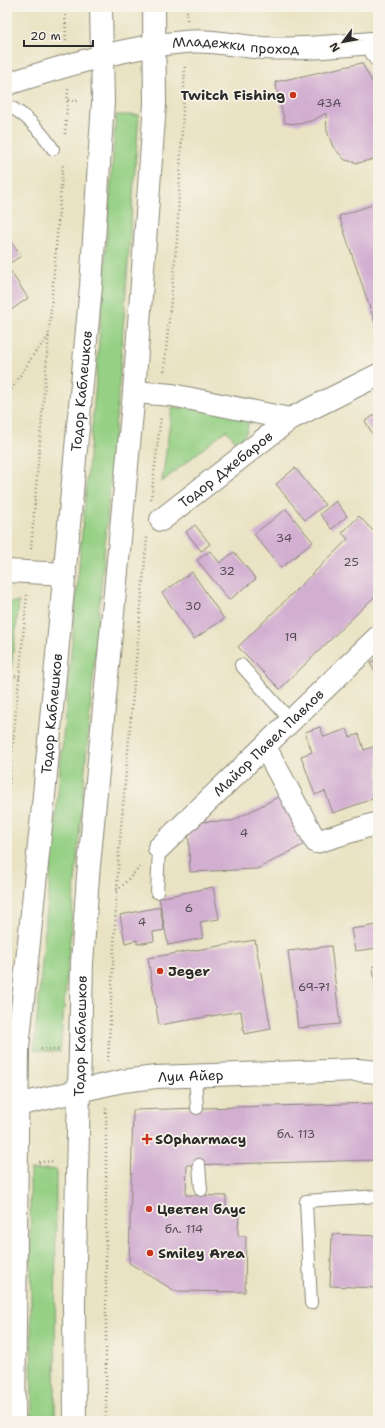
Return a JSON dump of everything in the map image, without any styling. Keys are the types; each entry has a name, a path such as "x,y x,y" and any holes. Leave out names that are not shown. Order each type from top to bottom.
{"main road":[{"name":"Тодор Каблешков","path":"14,1421 10,1388 12,1105 65,574 91,286 100,163 103,57 101,7"},
{"name":"Тодор Каблешков","path":"75,1421 74,1303 82,963 88,876 134,392 155,104 156,45 154,7"},
{"name":"Младежки проход","path":"7,84 54,69 156,45 199,42 263,48 375,49"},
{"name":"Тодор Джебаров","path":"154,526 290,419 378,375"},
{"name":"Тодор Джебаров","path":"134,392 172,395 290,419"},
{"path":"7,571 65,574"},
{"name":"Майор Павел Павлов","path":"159,848 378,637"},
{"path":"265,747 316,842 378,823"},
{"name":"Луи Айер","path":"12,1105 130,1080 156,1077 357,1070 378,1072"}],"lane":[{"path":"7,105 17,110 39,129 52,149"},
{"path":"241,665 291,721"},
{"path":"157,892 159,848"},
{"path":"195,1076 197,1108"},
{"path":"199,1165 201,1190"},
{"path":"311,1303 306,1201 378,1196"}],"path":[{"path":"164,376 177,240 185,69"},
{"path":"65,138 68,82"},
{"path":"68,100 78,101"},
{"path":"30,556 64,160"},
{"path":"7,396 34,354 50,335"},
{"path":"151,501 162,408"},
{"path":"107,1067 117,891 154,526"},
{"path":"7,807 27,590"},
{"path":"7,675 20,677"},
{"path":"117,891 159,848"},
{"path":"41,1049 59,1050"},
{"path":"106,1106 106,1421"},
{"path":"37,1162 56,1161"}],"green space":[{"path":"116,115 139,115 119,384 60,1052 34,1050 95,393"},
{"path":"172,407 237,411 248,419 247,430 237,443 226,430 162,482"},
{"path":"7,602 19,602 11,670 7,670"},
{"path":"56,1169 55,1421 32,1421 30,1170"}],"building":[{"path":"362,63 378,93 378,158 358,163 345,160 333,147 327,131 326,113 314,120 299,124 285,123 275,82"},
{"path":"378,203 378,332 339,216"},
{"path":"7,236 21,256 7,265"},
{"path":"7,266 28,298 7,313"},
{"path":"378,413 378,443 365,421"},
{"path":"295,468 325,505 305,520 276,484"},
{"path":"336,501 347,516 332,529 320,514"},
{"path":"286,509 313,542 281,568 254,534"},
{"path":"359,516 378,536 378,593 280,689 238,647 348,539 342,533"},
{"path":"195,525 210,544 201,551 186,532"},
{"path":"210,551 220,563 234,552 256,579 229,600 197,560"},
{"path":"192,572 224,619 194,639 162,593"},
{"path":"378,658 378,677 370,663"},
{"path":"320,727 324,737 347,729 350,737 359,734 364,750 378,745 378,797 333,813 325,791 315,795 301,756 312,752 305,732"},
{"path":"280,796 305,844 257,869 190,872 188,822 232,821"},
{"path":"213,887 219,919 200,922 203,938 168,945 159,898"},
{"path":"160,907 164,930 153,932 154,941 137,944 137,940 125,943 120,915"},
{"path":"378,925 378,948 355,951 351,929"},
{"path":"255,940 271,1029 244,1034 241,1011 159,1025 148,958"},
{"path":"331,946 340,1024 298,1028 288,951"},
{"path":"378,965 378,1001 377,1001 373,966"},
{"path":"378,1103 378,1160 187,1165 186,1195 226,1196 226,1209 239,1209 238,1236 246,1236 245,1292 175,1291 129,1263 133,1110"},
{"path":"332,1234 378,1236 378,1288 330,1286"}],"place":[{"name":"Twitch Fishing","path":"293,95"},
{"name":"Jeger","path":"160,971"},
{"name":"SOpharmacy","path":"147,1139"},
{"name":"Цветен блус","path":"149,1209"},
{"name":"Smiley Area","path":"150,1253"}]}
